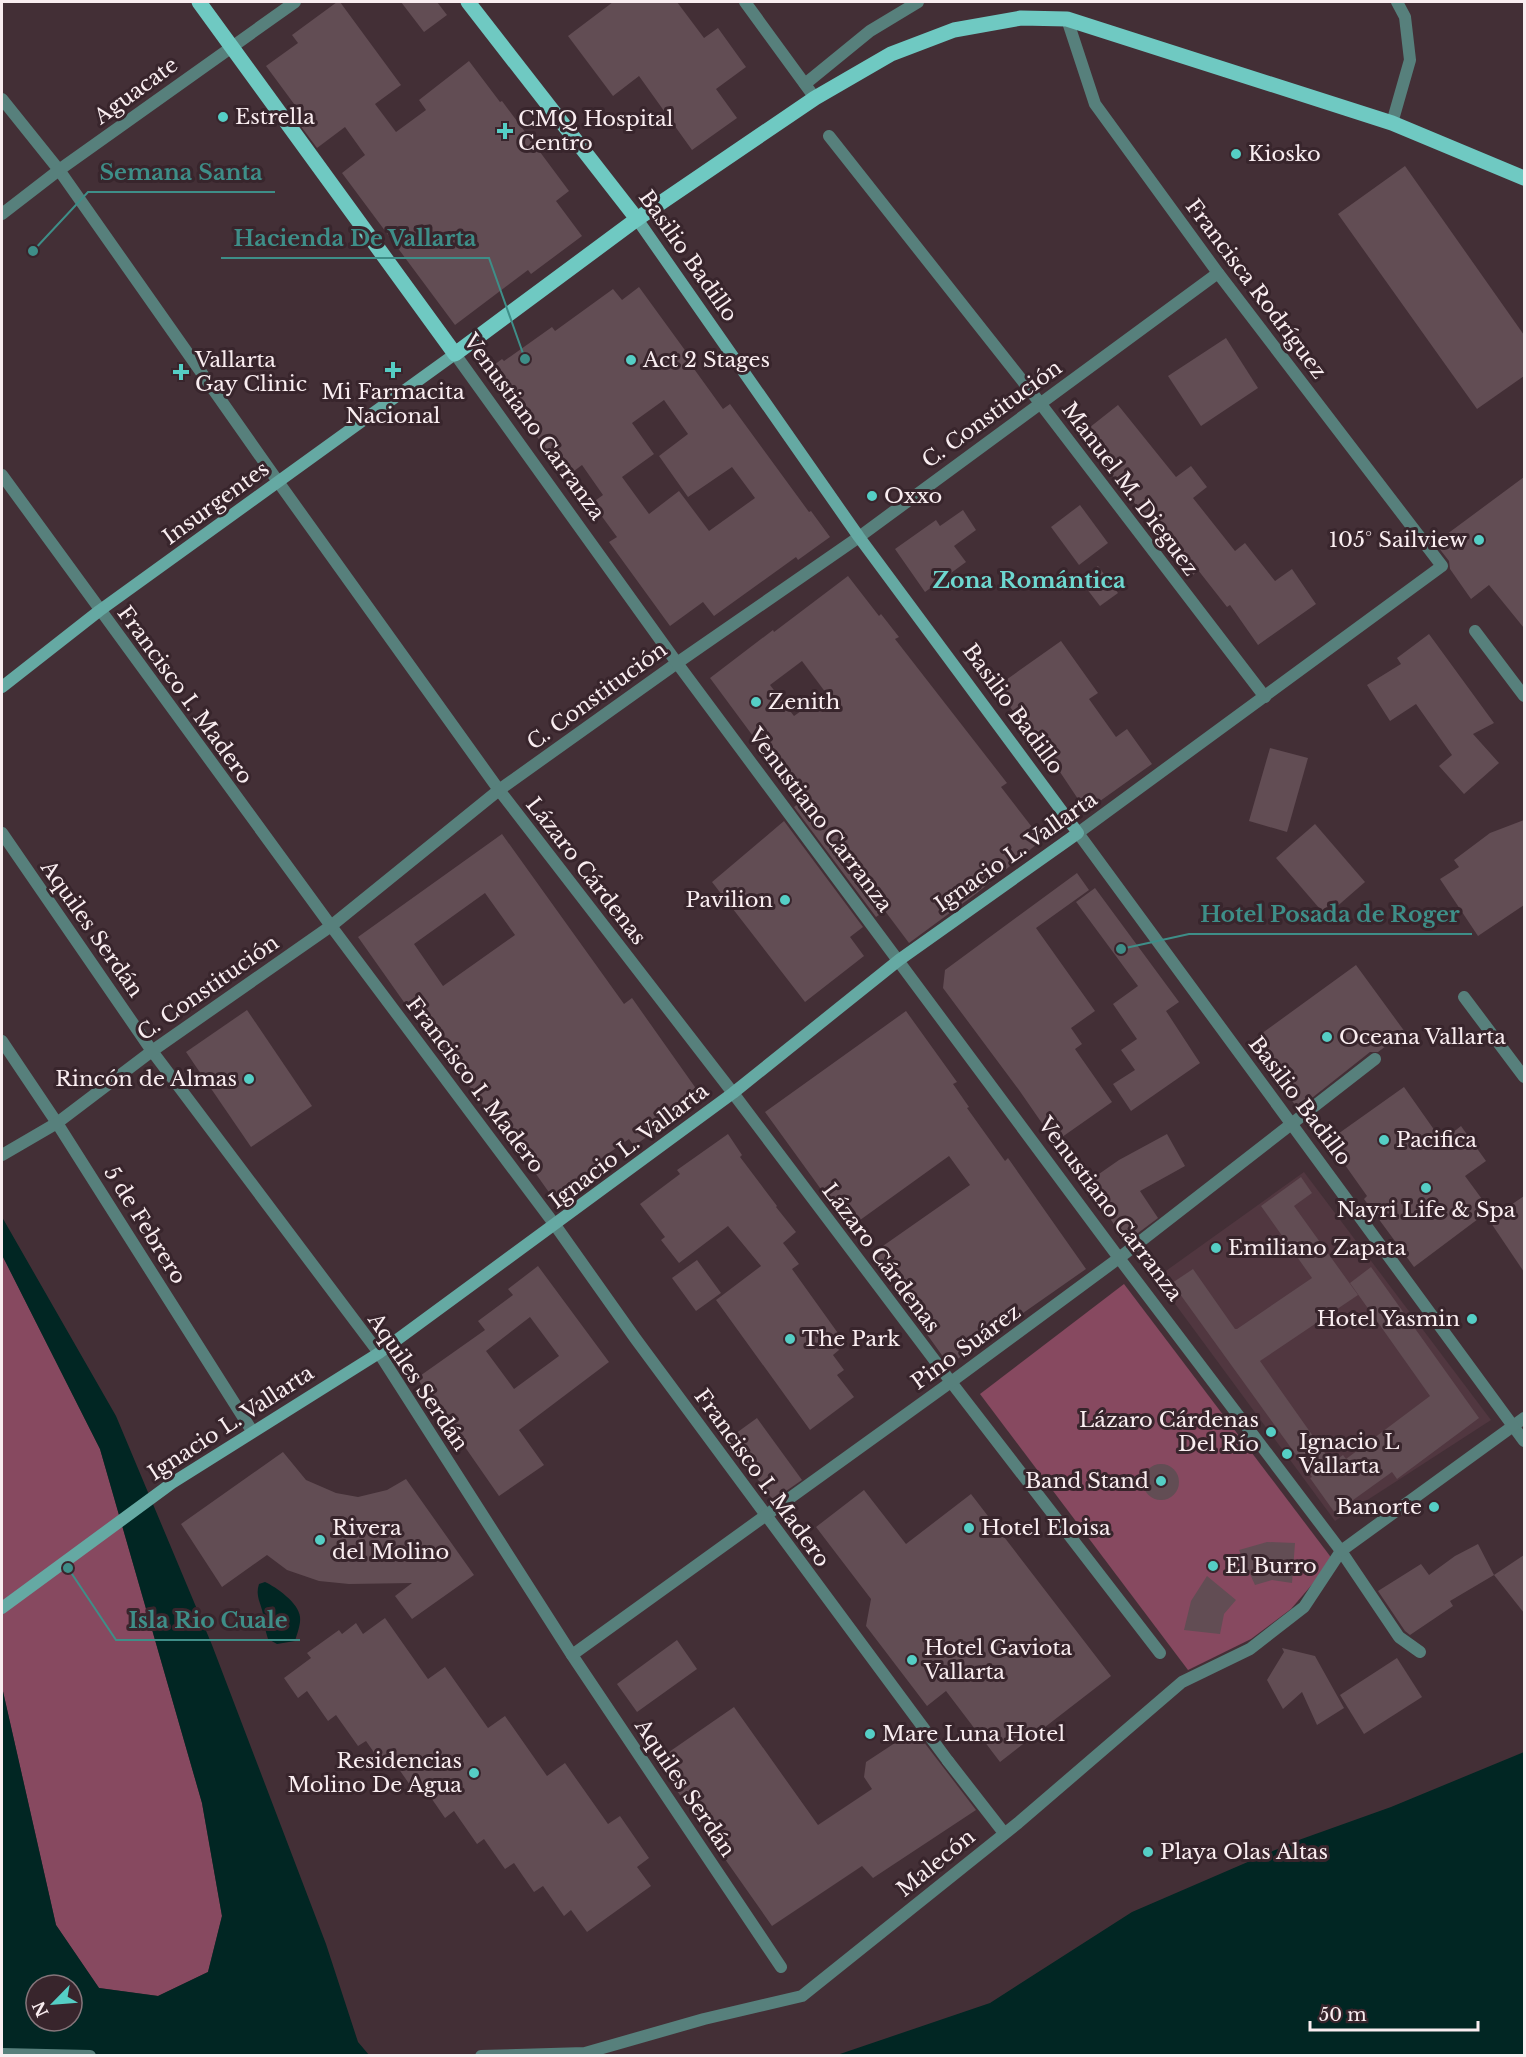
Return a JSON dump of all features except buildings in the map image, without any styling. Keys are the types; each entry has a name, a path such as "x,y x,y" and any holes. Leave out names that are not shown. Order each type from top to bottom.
{"main road":[{"name":"Venustiano Carranza","path":"199,2 455,354"},
{"name":"Basilio Badillo","path":"468,2 637,219 859,537 1078,833"},
{"path":"455,354 637,219 815,98 891,54 954,30 1021,18 1067,19 1392,123 1524,178"},
{"name":"Insurgentes","path":"2,687 99,611 455,354"},
{"name":"Ignacio L. Vallarta","path":"2,1608 171,1483 379,1353 733,1093 899,960 1078,833"}],"street":[{"name":"Aguacate","path":"2,214 58,170 295,2"},
{"path":"745,2 815,98"},
{"path":"805,84 870,31 918,2"},
{"path":"1392,123 1410,60 1405,17 1397,2"},
{"name":"Francisca Rodríguez","path":"1067,19 1095,104 1218,273 1443,566"},
{"name":"Lázaro Cárdenas","path":"2,99 58,170 499,790 1160,1653"},
{"name":"Manuel M. Dieguez","path":"829,136 1040,403 1265,696"},
{"name":"C. Constitución","path":"2,1155 57,1123 152,1051 331,926 499,790 859,537 1218,273"},
{"name":"Venustiano Carranza","path":"455,354 677,663 1119,1258 1341,1551 1399,1637 1420,1652"},
{"name":"Francisco I. Madero","path":"2,475 331,926 555,1225 765,1516 1004,1833"},
{"name":"Ignacio L. Vallarta","path":"1078,833 1443,566"},
{"path":"1474,631 1524,696"},
{"name":"Aquiles Serdán","path":"2,833 152,1051 379,1353 572,1655 781,1967"},
{"name":"Basilio Badillo","path":"1078,833 1524,1442"},
{"path":"1464,997 1524,1077"},
{"name":"5 de Febrero","path":"2,1041 57,1123 252,1431"},
{"name":"Pino Suárez","path":"572,1655 1119,1258 1375,1059"},
{"path":"1341,1551 1524,1418"},
{"name":"Malecón","path":"481,2055 585,2053 704,2019 802,1996 1004,1833 1182,1682 1250,1649 1304,1607 1341,1551"},
{"path":"2,2054 90,2055"}],"shaded area":[{"path":"1304,1172 1491,1420 1335,1521 1156,1278"},
{"path":"2,1217 116,1416 212,1645 326,1944 358,2042 369,2055 2,2055 2,1687 56,1925 99,1988 158,1996 208,1972 222,1916 202,1803 100,1449 2,1255"},
{"path":"2,1255 100,1449 202,1803 222,1916 208,1972 158,1996 99,1988 56,1925 2,1687"},
{"path":"1124,1284 1333,1560 1291,1609 1251,1639 1188,1670 980,1394"},
{"path":"265,1582 296,1606 300,1623 295,1641 277,1644 268,1639 258,1592 259,1584"},
{"path":"1524,1752 1524,2055 837,2055 990,2003 1132,1912 1296,1841 1391,1807"}],"place":[{"name":"Estrella","path":"223,117"},
{"name":"CMQ Hospital Centro","path":"505,131"},
{"name":"Kiosko","path":"1236,154"},
{"name":"Semana Santa","path":"33,251"},
{"name":"Hacienda De Vallarta","path":"525,359"},
{"name":"Act 2 Stages","path":"631,360"},
{"name":"Mi Farmacita Nacional","path":"393,370"},
{"name":"Vallarta Gay Clinic","path":"181,372"},
{"name":"Oxxo","path":"872,496"},
{"name":"105° Sailview","path":"1479,540"},
{"name":"Zenith","path":"756,702"},
{"name":"Pavilion","path":"785,900"},
{"name":"Hotel Posada de Roger","path":"1121,949"},
{"name":"Oceana Vallarta","path":"1327,1037"},
{"name":"Rincón de Almas","path":"249,1079"},
{"name":"Pacifica","path":"1384,1140"},
{"name":"Nayri Life & Spa","path":"1426,1188"},
{"name":"Emiliano Zapata","path":"1216,1248"},
{"name":"Hotel Yasmin","path":"1472,1319"},
{"name":"The Park","path":"790,1339"},
{"name":"Lázaro Cárdenas Del Río","path":"1271,1432"},
{"name":"Ignacio L Vallarta","path":"1287,1454"},
{"name":"Band Stand","path":"1161,1481"},
{"name":"Banorte","path":"1434,1507"},
{"name":"Hotel Eloisa","path":"969,1528"},
{"name":"Rivera del Molino","path":"320,1540"},
{"name":"El Burro","path":"1213,1566"},
{"name":"Isla Rio Cuale","path":"68,1568"},
{"name":"Hotel Gaviota Vallarta","path":"912,1660"},
{"name":"Mare Luna Hotel","path":"870,1734"},
{"name":"Residencias Molino De Agua","path":"474,1773"},
{"name":"Playa Olas Altas","path":"1148,1852"}],"district":[{"name":"Zona Romántica","path":"1029,580"}]}
